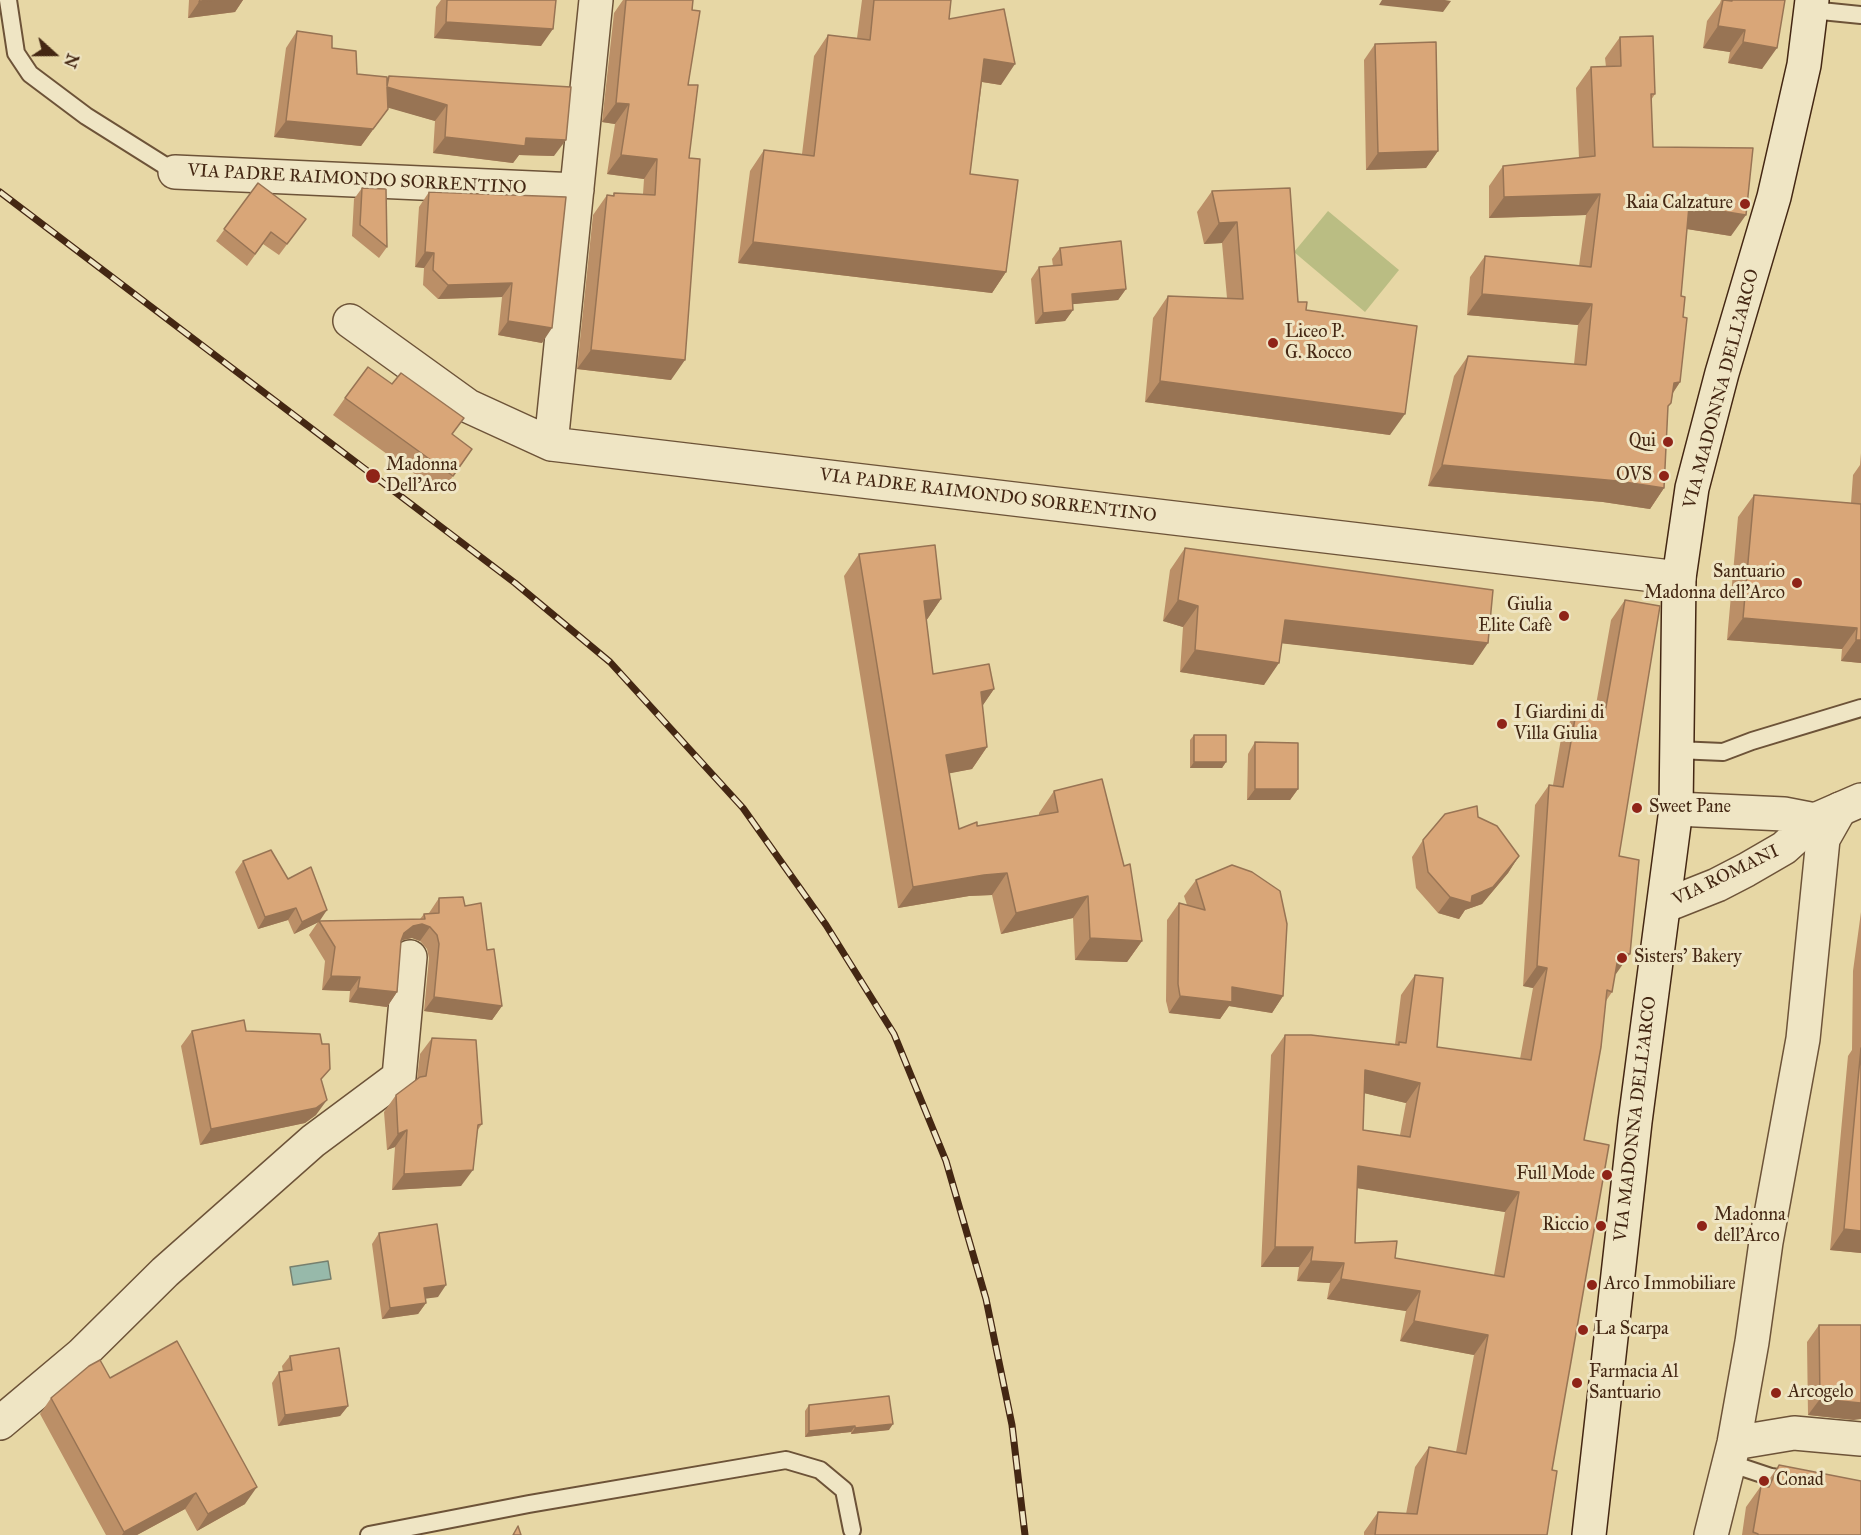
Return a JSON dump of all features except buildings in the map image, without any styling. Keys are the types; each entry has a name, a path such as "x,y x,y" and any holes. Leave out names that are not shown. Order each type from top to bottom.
{"street":[{"path":"551,444 596,0"},
{"name":"VIA MADONNA DELL'ARCO","path":"1589,1535 1638,1099 1676,809 1679,578 1692,488 1722,373 1774,197 1804,65 1812,5"},
{"name":"VIA PADRE RAIMONDO SORRENTINO","path":"175,172 577,190"},
{"name":"VIA PADRE RAIMONDO SORRENTINO","path":"350,321 468,406 551,444 1679,578"},
{"path":"1676,809 1784,814 1839,810"},
{"path":"1712,1535 1732,1453 1752,1342 1766,1242 1803,1038 1823,839 1839,810"},
{"name":"VIA ROMANI","path":"1664,906 1717,885 1784,848 1839,810"},
{"path":"0,1423 81,1355 165,1272 313,1141 399,1077 410,957"},
{"path":"1732,1453 1794,1433 1861,1439"}],"lane":[{"name":"VIA PADRE RAIMONDO SORRENTINO","path":"8,0 16,53 30,74 86,116 175,172"},
{"path":"1812,5 1861,15"},
{"path":"1677,750 1723,752 1861,708"},
{"path":"1732,1453 1771,1477 1806,1482"},
{"path":"369,1535 528,1504 786,1460 820,1470 844,1490 852,1530"}],"green space":[{"path":"1328,211 1399,270 1365,312 1294,252"}],"shaded area":[{"path":"328,1261 331,1279 293,1285 290,1267"}],"railway":[{"path":"0,192 515,583 610,662 743,808 826,925 894,1034 946,1161 986,1299 1012,1425 1025,1535"}],"place":[{"name":"Raia Calzature","path":"1745,204"},
{"name":"Liceo P. G. Rocco","path":"1273,343"},
{"name":"Qui","path":"1668,442"},
{"name":"Madonna Dell'Arco","path":"373,476"},
{"name":"OVS","path":"1664,476"},
{"name":"Santuario Madonna dell'Arco","path":"1797,583"},
{"name":"Giulia Elite Cafè","path":"1564,616"},
{"name":"I Giardini di Villa Giulia","path":"1502,724"},
{"name":"Sweet Pane","path":"1637,808"},
{"name":"Sisters' Bakery","path":"1622,958"},
{"name":"Full Mode","path":"1607,1175"},
{"name":"Riccio","path":"1601,1226"},
{"name":"Madonna dell'Arco","path":"1702,1226"},
{"name":"Arco Immobiliare","path":"1592,1285"},
{"name":"La Scarpa","path":"1583,1330"},
{"name":"Farmacia Al Santuario","path":"1577,1383"},
{"name":"Arcogelo","path":"1776,1393"},
{"name":"Conad","path":"1764,1481"}]}
